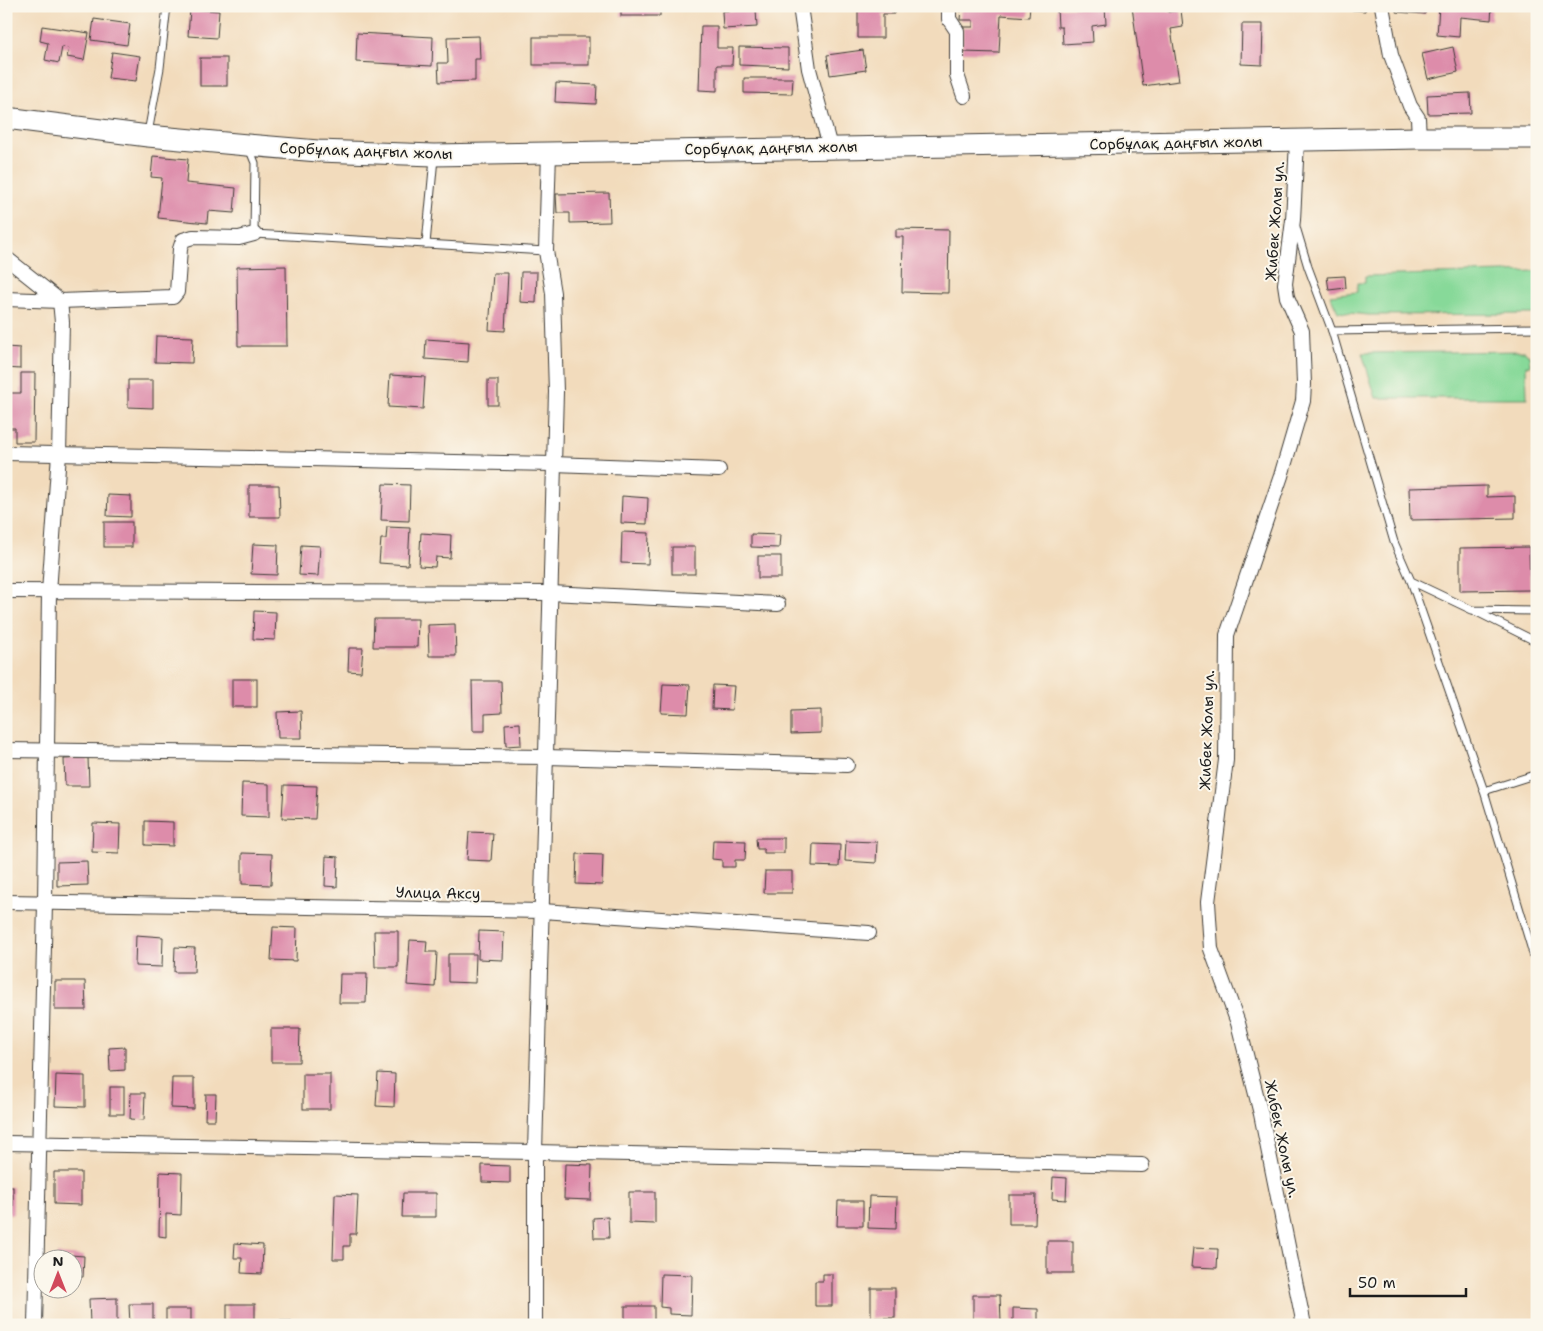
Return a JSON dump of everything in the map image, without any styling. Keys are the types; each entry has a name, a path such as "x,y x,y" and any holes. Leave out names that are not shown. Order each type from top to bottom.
{"main road":[{"name":"Сорбұлақ даңғыл жолы","path":"6,118 148,136 247,145 318,151 434,155 830,147 1419,138 1537,138"}],"street":[{"path":"800,6 809,69 830,147"},
{"path":"949,6 949,19 957,31 957,75 964,96"},
{"path":"1382,6 1391,55 1410,106 1418,118 1419,138"},
{"name":"Жибек Жолы ул.","path":"1297,141 1293,220 1285,284 1287,297 1302,331 1303,401 1281,476 1227,634 1226,760 1208,902 1212,949 1238,1023 1261,1114 1304,1325"},
{"path":"535,1325 535,1152 556,392 554,293 546,251 549,152"},
{"path":"6,299 60,300 173,297 177,292 180,249 183,240 193,237 239,238 254,234"},
{"path":"6,258 60,300 62,322 59,454 49,592 45,902 35,1325"},
{"path":"6,453 554,464 719,470"},
{"path":"6,591 550,593 778,604"},
{"path":"6,750 546,756 847,765"},
{"name":"Улица Аксу","path":"6,902 542,911 869,933"},
{"path":"6,1143 1142,1165"}],"lane":[{"path":"148,136 160,68 167,6"},
{"path":"247,145 255,163 254,234 546,251"},
{"path":"426,244 434,155"},
{"path":"1293,220 1332,331 1394,542 1411,582 1484,791 1537,967"},
{"path":"1332,331 1537,328"},
{"path":"1411,582 1537,642"},
{"path":"1472,610 1537,611"},
{"path":"1484,791 1537,774"}],"green space":[{"path":"1537,271 1537,314 1369,315 1338,312 1330,295 1357,292 1357,283 1365,283 1365,276"},
{"path":"1525,351 1529,356 1530,365 1526,366 1527,398 1376,398 1362,353"}],"building":[{"path":"621,6 660,6 660,16 621,16"},
{"path":"858,6 894,6 894,14 883,14 883,38 858,38"},
{"path":"961,6 1030,6 1029,17 1001,15 999,53 962,52 963,27 973,27 973,20 960,20"},
{"path":"1105,6 1106,24 1092,26 1093,42 1063,44 1062,27 1058,27 1057,8"},
{"path":"1132,6 1167,6 1168,12 1181,10 1183,27 1171,29 1179,81 1143,86"},
{"path":"1331,6 1366,6 1365,11 1330,8"},
{"path":"1397,6 1426,6 1425,14 1396,12"},
{"path":"1439,6 1492,6 1491,20 1460,17 1459,37 1437,35"},
{"path":"190,9 219,11 217,38 188,36"},
{"path":"756,9 757,27 723,29 722,11"},
{"path":"94,19 130,24 127,45 91,40"},
{"path":"1242,24 1263,24 1262,65 1241,64"},
{"path":"42,26 89,33 84,60 67,57 69,48 62,47 59,63 45,60 48,43 40,41"},
{"path":"701,26 717,26 717,48 733,48 732,65 717,65 717,91 699,90"},
{"path":"357,33 433,37 432,66 356,62"},
{"path":"479,36 480,59 475,59 475,81 439,82 438,63 448,63 447,37"},
{"path":"533,37 589,37 589,65 533,65"},
{"path":"739,47 788,48 788,67 739,65"},
{"path":"1453,47 1458,72 1428,79 1422,54"},
{"path":"863,50 866,70 830,75 827,55"},
{"path":"112,52 140,56 136,81 108,78"},
{"path":"200,58 227,58 227,86 200,86"},
{"path":"744,78 793,78 792,94 744,93"},
{"path":"556,83 597,85 596,104 555,102"},
{"path":"1470,93 1471,113 1428,114 1427,95"},
{"path":"153,156 188,159 186,183 236,188 234,213 208,211 207,223 158,218 162,178 151,177"},
{"path":"609,193 610,222 570,223 570,213 557,213 556,194"},
{"path":"896,229 949,230 948,293 902,292 903,237 896,237"},
{"path":"286,266 287,346 238,346 237,267"},
{"path":"521,272 537,272 536,303 520,302"},
{"path":"493,273 508,273 505,331 489,330"},
{"path":"1345,276 1346,288 1329,290 1327,277"},
{"path":"156,336 193,337 192,363 155,362"},
{"path":"426,339 469,342 468,362 425,359"},
{"path":"6,347 20,348 20,369 6,368"},
{"path":"21,373 35,373 34,442 15,442 15,428 6,428 6,393 21,393"},
{"path":"390,375 425,377 423,409 388,407"},
{"path":"128,380 153,380 153,408 128,407"},
{"path":"488,380 498,380 498,405 488,405"},
{"path":"383,484 410,485 409,521 381,520"},
{"path":"249,485 279,485 280,517 249,517"},
{"path":"1487,486 1487,497 1515,496 1515,518 1410,520 1409,488"},
{"path":"108,495 131,496 131,517 107,516"},
{"path":"622,496 648,498 647,524 621,523"},
{"path":"104,522 132,522 132,547 104,547"},
{"path":"387,527 410,528 408,565 379,563 381,539 386,539"},
{"path":"622,532 649,533 648,564 621,563"},
{"path":"421,533 451,535 450,558 436,557 435,567 419,566"},
{"path":"751,534 780,535 779,548 751,547"},
{"path":"253,544 278,545 277,575 251,574"},
{"path":"301,545 320,546 318,576 299,575"},
{"path":"672,547 695,547 695,574 672,574"},
{"path":"1529,547 1530,590 1460,591 1460,548"},
{"path":"758,556 781,556 781,578 758,578"},
{"path":"254,611 276,612 275,640 253,639"},
{"path":"374,619 418,619 417,647 373,647"},
{"path":"455,624 456,656 429,656 428,625"},
{"path":"349,648 363,648 361,672 348,671"},
{"path":"232,679 257,679 257,707 232,707"},
{"path":"472,681 501,681 502,713 485,714 485,731 473,731"},
{"path":"663,684 690,685 688,714 661,713"},
{"path":"713,685 734,686 732,710 712,709"},
{"path":"821,710 821,733 791,734 791,711"},
{"path":"301,711 302,738 278,738 277,712"},
{"path":"520,723 521,745 506,746 505,724"},
{"path":"88,758 89,786 65,786 64,759"},
{"path":"242,783 269,784 269,817 241,816"},
{"path":"284,785 317,786 315,819 282,818"},
{"path":"145,821 173,822 173,846 145,845"},
{"path":"93,823 120,824 119,853 92,852"},
{"path":"469,832 493,833 491,861 467,860"},
{"path":"756,838 784,838 784,853 764,853 764,849 757,849"},
{"path":"713,840 746,841 745,860 735,860 735,867 722,867 722,860 712,859"},
{"path":"846,841 877,842 876,863 845,861"},
{"path":"813,844 840,845 839,867 812,866"},
{"path":"242,853 272,854 271,885 242,884"},
{"path":"577,854 603,855 602,885 576,884"},
{"path":"326,856 338,857 337,887 325,886"},
{"path":"87,861 88,885 57,886 57,862"},
{"path":"765,871 792,871 792,893 764,893"},
{"path":"273,927 297,928 296,961 271,960"},
{"path":"374,931 398,931 398,967 375,967"},
{"path":"479,931 504,932 503,960 478,959"},
{"path":"136,935 163,937 162,967 135,966"},
{"path":"410,940 427,941 426,952 437,952 435,987 407,985"},
{"path":"175,947 195,948 194,972 174,972"},
{"path":"448,954 476,954 475,983 448,982"},
{"path":"340,974 367,974 366,1003 339,1003"},
{"path":"55,981 85,981 86,1010 55,1010"},
{"path":"271,1029 300,1029 299,1062 271,1062"},
{"path":"125,1047 125,1070 110,1071 109,1048"},
{"path":"378,1073 395,1074 394,1107 376,1106"},
{"path":"303,1074 330,1074 330,1109 303,1109"},
{"path":"56,1075 85,1076 85,1107 55,1106"},
{"path":"172,1078 194,1078 194,1109 171,1108"},
{"path":"110,1087 124,1087 124,1114 110,1114"},
{"path":"131,1093 145,1093 144,1120 130,1119"},
{"path":"206,1094 216,1094 215,1120 205,1120"},
{"path":"565,1164 592,1165 591,1200 564,1199"},
{"path":"482,1165 510,1166 510,1183 482,1182"},
{"path":"54,1172 81,1172 81,1205 54,1204"},
{"path":"160,1172 182,1173 181,1215 166,1214 166,1237 159,1236"},
{"path":"1053,1177 1067,1178 1066,1200 1052,1199"},
{"path":"6,1187 13,1187 13,1215 6,1215"},
{"path":"629,1192 655,1192 655,1224 629,1223"},
{"path":"403,1193 436,1193 436,1217 402,1217"},
{"path":"335,1194 358,1195 356,1234 350,1234 350,1246 344,1246 344,1259 333,1259"},
{"path":"1009,1195 1036,1195 1035,1224 1009,1224"},
{"path":"869,1196 897,1197 896,1229 868,1228"},
{"path":"838,1201 863,1201 863,1226 837,1226"},
{"path":"608,1217 609,1238 594,1238 593,1218"},
{"path":"1047,1241 1073,1241 1073,1273 1047,1273"},
{"path":"235,1243 263,1245 262,1274 241,1273 242,1258 234,1258"},
{"path":"1193,1248 1218,1249 1217,1268 1191,1267"},
{"path":"82,1256 84,1256 82,1277"},
{"path":"661,1274 692,1275 691,1315 669,1314 669,1308 660,1307"},
{"path":"823,1274 832,1274 832,1306 815,1306 815,1281 823,1281"},
{"path":"871,1288 895,1288 895,1318 871,1318"},
{"path":"973,1295 1000,1295 1001,1322 973,1322"},
{"path":"117,1298 117,1324 90,1324 89,1299"},
{"path":"129,1304 153,1304 153,1325 130,1325"},
{"path":"227,1304 255,1304 255,1325 227,1325"},
{"path":"625,1306 654,1306 654,1325 625,1325"},
{"path":"1013,1308 1038,1309 1038,1325 1013,1325"},
{"path":"166,1309 191,1309 191,1325 166,1325"},
{"path":"263,1321 291,1321 291,1325 263,1325"}]}
